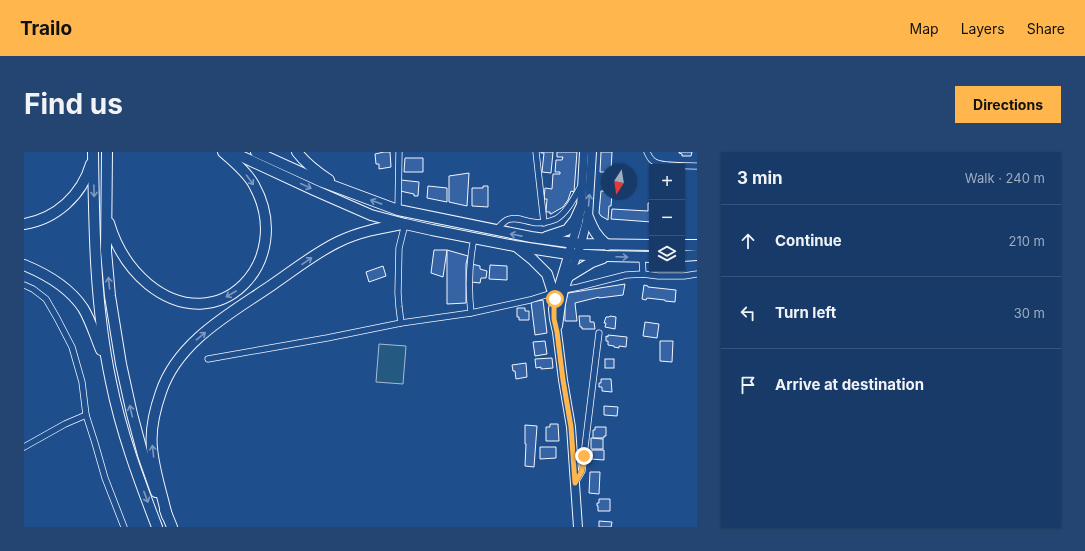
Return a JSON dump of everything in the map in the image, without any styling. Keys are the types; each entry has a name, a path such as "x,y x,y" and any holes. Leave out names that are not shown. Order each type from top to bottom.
{"highway":[{"path":"24,224 33,223 52,215 69,202 83,182 90,167 93,152"},
{"path":"93,152 96,269 102,331 108,367 114,397 126,439 158,527"},
{"path":"107,152 106,251 110,296 121,364 143,455 154,486 172,527"},
{"path":"106,210 114,236 121,252 131,267 151,286 171,298 186,303 202,303 225,297 245,284 255,271 261,260 264,249 266,230 261,202 253,184 223,152"},
{"path":"232,152 371,215 405,224 515,246 573,254 647,257"},
{"path":"256,152 320,182 398,210 496,231 542,239 607,245 649,245"},
{"path":"297,152 312,168 346,191"},
{"path":"542,239 567,230 575,220 581,206"},
{"path":"588,217 595,232 607,245"},
{"path":"167,516 154,458 152,437 155,414 161,390 178,360 193,342 211,327 326,248 357,234 405,224"},
{"path":"685,245 697,245"},
{"path":"515,246 532,259 547,274 554,296"},
{"path":"685,256 697,255"},
{"path":"570,276 592,262 607,256"},
{"path":"24,265 53,279 71,294 82,307 89,319 108,367"}],"main road":[{"path":"577,243 583,184 584,152"},
{"path":"578,527 571,427 554,319 554,296 588,217 592,152"},
{"path":"557,332 561,304 564,290 570,276 573,254"}],"street":[{"path":"398,152 398,210"},
{"path":"536,152 544,223"},
{"path":"648,152 650,159 654,162 662,164 697,166"},
{"path":"496,231 506,220 518,219 533,223 544,223 557,218 569,205 583,184"},
{"path":"401,323 398,293 399,248 405,224"},
{"path":"471,313 469,283 471,253 474,238"},
{"path":"643,274 647,257"},
{"path":"564,290 579,288 626,274 684,276 697,274"},
{"path":"24,285 46,298 72,347 82,382 86,415 96,443 105,478 124,527"},
{"path":"208,359 401,323 471,313 554,296"},
{"path":"575,483 582,471 599,333"},
{"path":"24,448 65,424 86,415"}],"shaded area":[{"path":"379,344 406,346 403,384 376,382"}],"building":[{"path":"390,152 391,167 379,169 379,164 376,164 375,154"},
{"path":"541,152 553,152 551,173 542,172 544,153"},
{"path":"557,152 577,152 574,192 571,191 568,200 563,207 550,214 550,212 546,212 547,199 544,199 545,188 552,189 553,174 560,174 560,172 555,172 556,160 562,160 563,157 557,157"},
{"path":"601,152 612,152 611,164 601,164 600,172"},
{"path":"679,152 692,152 691,156 682,156"},
{"path":"405,158 423,158 423,172 404,172"},
{"path":"469,173 467,206 449,202 449,176"},
{"path":"401,180 419,182 418,196 400,191"},
{"path":"428,186 447,188 447,202 427,198"},
{"path":"483,186 488,186 488,207 472,206 472,188 483,188"},
{"path":"601,191 601,200 612,200 611,206 609,206 608,220 599,213"},
{"path":"649,203 649,222 611,219 612,209 648,211"},
{"path":"434,250 447,250 443,277 431,273"},
{"path":"447,250 468,256 466,264 466,303 447,304"},
{"path":"472,264 480,266 480,269 487,271 486,278 481,278 480,283 471,282"},
{"path":"490,265 507,266 507,280 489,279"},
{"path":"383,266 386,276 369,282 366,272"},
{"path":"625,284 623,295 599,297 575,303 577,321 565,321 565,303 568,293"},
{"path":"644,285 648,287 676,290 675,302 647,298 646,300 642,299"},
{"path":"543,300 547,333 535,335 531,302"},
{"path":"517,308 525,308 525,311 529,311 529,320 519,320 519,317 517,317"},
{"path":"579,316 590,316 590,322 594,322 595,329 582,329 582,327 580,327"},
{"path":"606,317 616,317 615,329 605,327 606,323 604,323"},
{"path":"645,322 659,324 657,338 643,336"},
{"path":"608,335 627,337 626,347 619,346 619,348 608,345 606,336 608,337"},
{"path":"545,341 547,354 535,356 533,342"},
{"path":"660,341 673,341 672,362 660,361"},
{"path":"552,358 553,368 536,368 535,359"},
{"path":"605,359 614,359 614,368 605,368"},
{"path":"526,363 527,377 516,379 515,371 513,371 512,365"},
{"path":"601,379 611,379 612,392 602,391 602,387 599,387"},
{"path":"604,406 618,407 617,416 604,415"},
{"path":"550,424 558,424 559,441 546,441 546,427 550,427"},
{"path":"525,425 537,426 534,467 525,466"},
{"path":"595,427 606,427 606,436 604,436 604,438 593,438 593,430 595,430"},
{"path":"591,438 603,439 603,449 591,449"},
{"path":"540,447 556,447 556,458 540,459"},
{"path":"592,450 604,450 604,460 591,459"},
{"path":"590,472 600,472 599,494 589,493"},
{"path":"599,499 610,499 610,511 598,511 597,503 599,503"},
{"path":"599,521 612,522 611,527 599,527"}],"route":[{"path":"555,299 554,319 571,427 575,483 582,471 584,456"}]}
